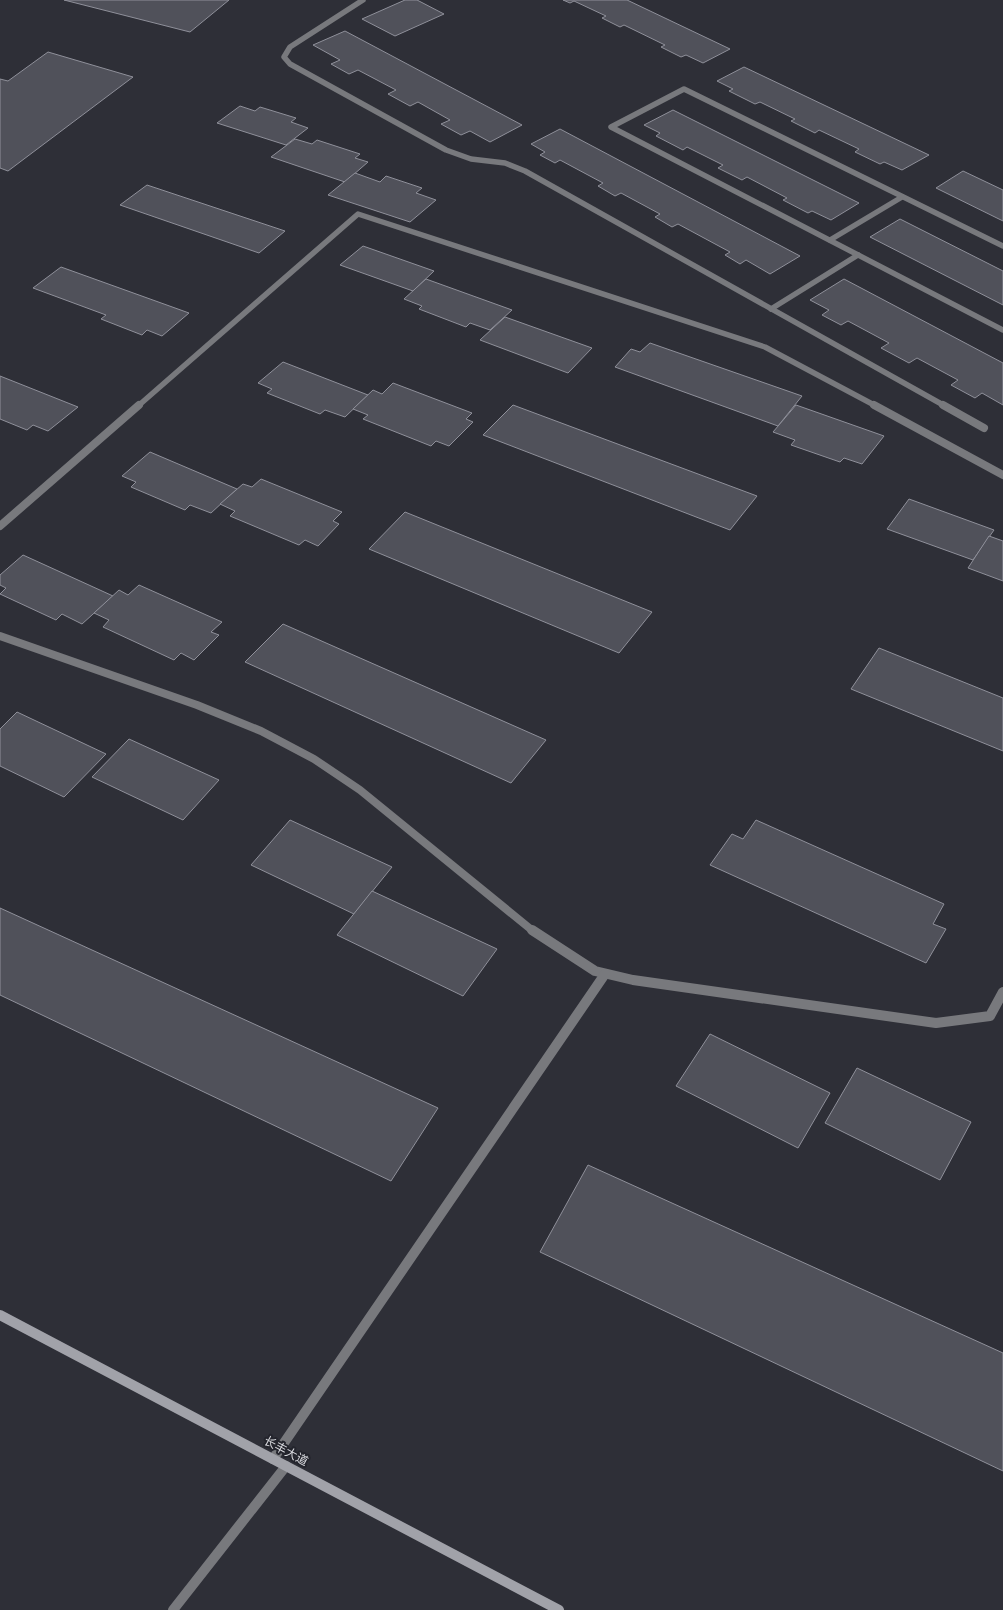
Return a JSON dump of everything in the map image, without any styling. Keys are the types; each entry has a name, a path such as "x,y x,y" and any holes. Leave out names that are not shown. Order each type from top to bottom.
{"main road":[{"name":"长丰大道","path":"0,1315 559,1610"}],"street":[{"path":"363,0 290,48 284,57 290,64 446,150 471,159 505,163 525,171 984,428"},
{"path":"1003,246 684,89 611,127 1003,330"},
{"path":"830,240 902,197"},
{"path":"0,526 358,214 765,348 797,363 1003,475"},
{"path":"771,309 858,255"},
{"path":"0,636 197,705 261,731 314,759 360,790 533,931 595,971 633,980 936,1023 990,1016 1003,992"},
{"path":"273,1459 605,974"},
{"path":"173,1610 286,1466"}],"building":[{"path":"64,0 229,0 190,32"},
{"path":"405,0 417,0 444,14 395,36 362,19"},
{"path":"563,0 627,0 730,49 703,63 686,55 681,57 661,47 665,45 624,25 620,27 602,18 606,16 574,1 570,3"},
{"path":"345,31 522,125 490,142 470,131 461,135 441,124 450,120 418,102 410,106 388,94 396,90 358,70 349,74 331,64 340,60 313,45"},
{"path":"48,52 133,77 8,171 0,168 0,79 8,81"},
{"path":"744,67 929,155 902,170 884,162 880,164 855,152 859,149 819,130 815,133 791,121 795,119 760,102 755,104 729,91 733,89 717,81"},
{"path":"240,106 255,111 260,107 296,118 291,122 308,128 286,145 217,123"},
{"path":"673,110 859,203 831,220 812,211 808,213 783,200 787,198 747,177 742,180 718,168 723,165 687,147 683,150 656,136 660,133 644,125"},
{"path":"560,129 800,256 770,274 746,260 740,264 725,255 730,252 678,224 672,227 655,217 660,214 621,193 615,196 598,186 603,183 560,160 555,163 540,155 545,152 531,144"},
{"path":"295,139 312,144 317,140 360,154 355,158 368,162 345,182 271,157"},
{"path":"963,171 1003,190 1003,221 936,188"},
{"path":"355,173 380,182 386,176 422,188 416,193 436,200 410,222 328,195"},
{"path":"147,185 285,231 259,253 120,205"},
{"path":"900,219 1003,271 1003,305 870,237"},
{"path":"363,246 434,271 413,291 340,265"},
{"path":"61,267 189,313 162,336 147,330 142,335 101,319 106,315 33,288"},
{"path":"426,279 512,310 490,330 470,323 466,327 419,309 422,306 404,299"},
{"path":"844,279 1003,363 1003,405 982,393 975,398 951,385 958,380 917,358 909,363 881,348 889,343 848,321 841,325 822,315 829,310 810,300"},
{"path":"505,317 592,348 568,373 480,340"},
{"path":"650,343 802,396 778,426 615,367 631,349 640,352"},
{"path":"283,362 368,395 345,417 325,410 320,414 267,393 272,389 258,383"},
{"path":"0,376 78,407 48,431 33,425 27,430 0,419"},
{"path":"393,383 472,413 466,419 473,422 449,446 436,441 431,446 363,419 368,415 353,409 373,390 382,394"},
{"path":"513,405 757,496 730,530 483,435"},
{"path":"796,405 884,436 862,464 844,458 840,462 791,445 795,440 773,432"},
{"path":"150,452 237,489 211,513 190,505 185,510 131,487 136,482 122,476"},
{"path":"261,479 342,512 333,521 339,524 318,546 305,540 299,545 230,516 235,511 220,504 243,484 252,487"},
{"path":"909,499 994,530 973,560 887,529"},
{"path":"405,512 652,612 619,653 369,549"},
{"path":"989,536 1003,541 1003,581 968,568"},
{"path":"23,555 113,596 82,624 62,614 56,620 0,594 6,588 0,585 0,575"},
{"path":"139,585 222,622 211,632 219,635 194,660 181,653 174,660 103,627 109,620 94,613 119,590 128,595"},
{"path":"283,624 546,740 511,783 245,662"},
{"path":"879,648 1003,698 1003,751 851,689"},
{"path":"17,712 106,754 64,797 0,766 0,729"},
{"path":"129,739 219,780 183,820 92,777"},
{"path":"290,820 392,867 354,914 251,865"},
{"path":"756,820 944,904 933,924 946,929 926,963 710,865 732,834 743,839"},
{"path":"372,891 497,949 463,996 337,935"},
{"path":"0,908 438,1108 391,1181 0,995"},
{"path":"710,1034 830,1093 798,1148 676,1086"},
{"path":"857,1068 971,1122 940,1180 825,1123"},
{"path":"588,1165 1003,1353 1003,1471 540,1252"}]}
